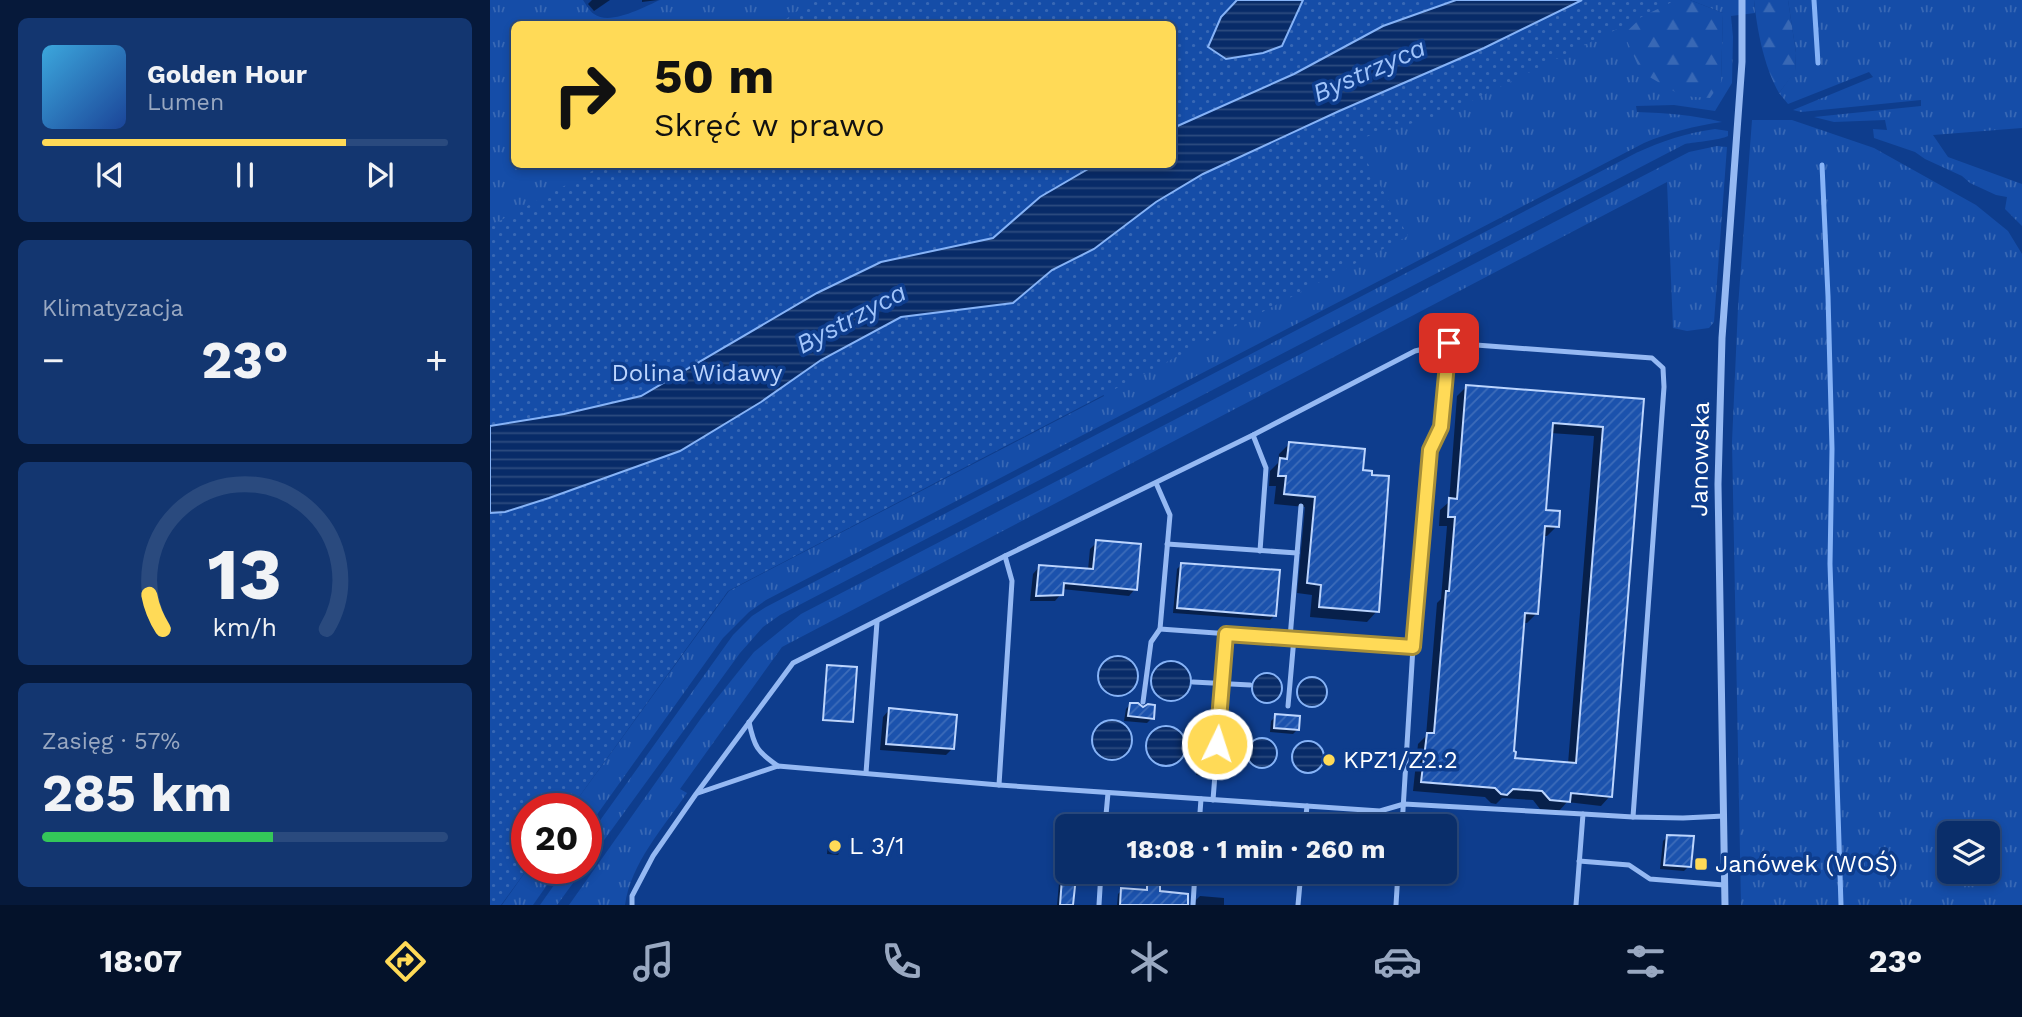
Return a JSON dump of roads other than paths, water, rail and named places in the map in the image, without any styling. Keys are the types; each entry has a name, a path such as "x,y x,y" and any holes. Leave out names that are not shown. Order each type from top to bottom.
{"street":[{"name":"Janowska","path":"1725,905 1718,484 1722,338 1742,62 1742,0"}],"lane":[{"path":"632,905 632,896 653,856 793,663 1253,435 1415,351 1449,343 1652,358 1663,368 1663,401 1633,817"},
{"path":"1403,814 1413,647 1430,450 1441,427 1449,343"},
{"path":"1253,435 1266,468 1260,551"},
{"path":"1143,702 1151,642 1160,629 1170,515 1156,483"},
{"path":"1288,706 1301,506"},
{"path":"1167,544 1297,554"},
{"path":"999,785 1012,581 1005,556"},
{"path":"866,773 877,622"},
{"path":"1160,629 1413,647"},
{"path":"1213,800 1226,634"},
{"path":"1193,682 1250,685"},
{"path":"749,722 753,743 762,755 778,766"},
{"path":"1187,741 1246,749"},
{"path":"696,794 778,766 999,785 1380,811 1404,804 1633,817 1724,816"},
{"path":"1106,814 1108,793"},
{"path":"1200,814 1201,799"},
{"path":"1306,814 1307,806"},
{"path":"1576,905 1583,814"},
{"path":"1579,860 1629,865 1650,879 1724,885"},
{"path":"1099,905 1100,884"},
{"path":"1193,905 1194,884"},
{"path":"1298,905 1300,884"},
{"path":"1396,905 1397,884"}],"water":[{"path":"1237,0 1303,0 1282,46 1263,53 1226,59 1208,47 1221,17"},
{"name":"Bystrzyca","path":"1456,0 1582,0 1484,48 1203,174 1156,202 1094,249 1052,270 1013,303 901,317 821,360 761,402 680,451 549,498 505,512 490,513 490,426 564,414 641,396 817,293 881,262 993,238 1040,197 1090,168 1176,168 1176,127 1294,74 1383,26"},
{"path":"1118,656 1126,657 1132,662 1137,668 1137,684 1132,690 1126,695 1118,696 1110,695 1104,690 1099,684 1098,676 1099,668 1104,662 1110,657"},
{"path":"1171,661 1185,667 1191,681 1185,695 1171,701 1157,695 1151,681 1157,667"},
{"path":"1267,673 1278,677 1282,688 1278,699 1267,703 1256,699 1252,688 1256,677"},
{"path":"1312,677 1323,681 1327,692 1323,703 1312,707 1301,703 1297,692 1301,681"},
{"path":"1112,720 1120,721 1126,726 1131,732 1131,748 1126,754 1120,759 1112,760 1104,759 1098,754 1093,748 1092,740 1093,732 1098,726 1104,721"},
{"path":"1166,726 1174,727 1180,732 1185,738 1185,754 1180,760 1174,765 1166,766 1158,765 1152,760 1147,754 1146,746 1147,738 1152,732 1158,727"},
{"path":"1262,738 1273,742 1277,753 1273,764 1262,768 1251,764 1247,753 1251,742"},
{"path":"1308,741 1319,746 1324,757 1319,768 1308,773 1297,768 1292,757 1297,746"}],"waterway":[{"path":"1814,0 1818,63"},
{"path":"1822,165 1832,449 1830,564 1841,905"}],"place":[{"name":"KPZ1/Z2.2","path":"1329,760"},
{"name":"L 3/1","path":"835,846"},
{"name":"Janówek (WOŚ)","path":"1701,864"}],"park label":[{"name":"Dolina Widawy","path":"697,373"}]}
